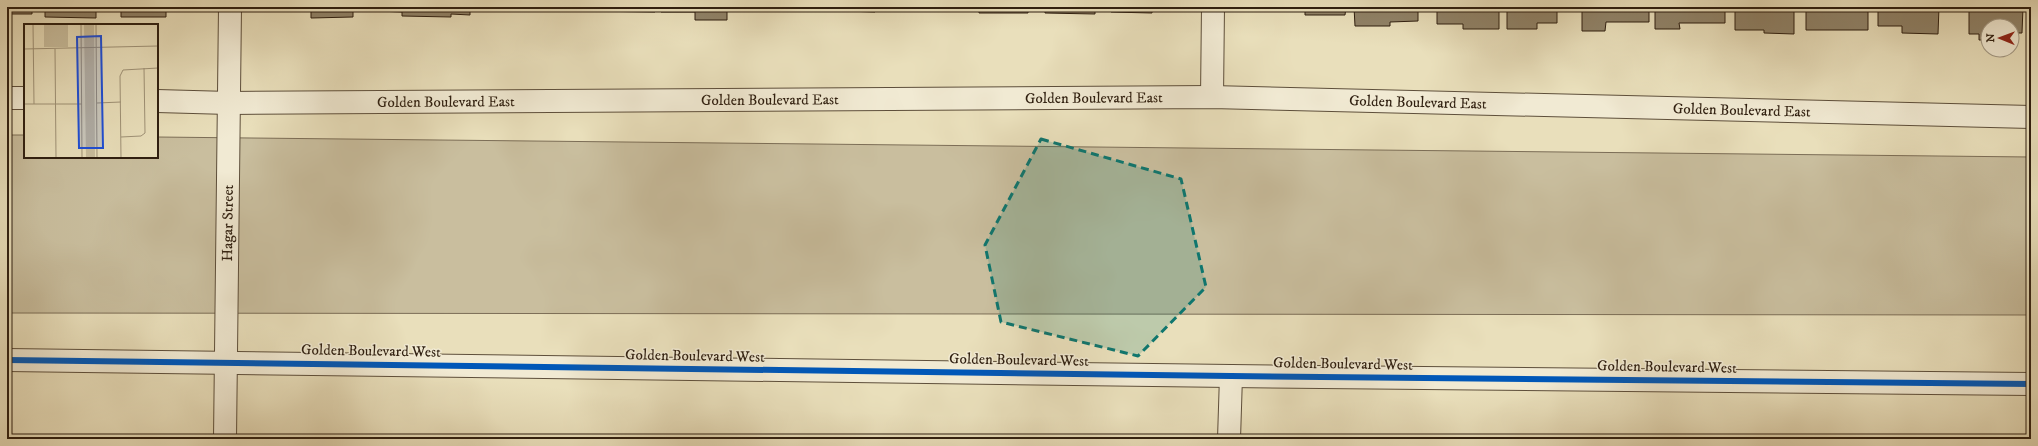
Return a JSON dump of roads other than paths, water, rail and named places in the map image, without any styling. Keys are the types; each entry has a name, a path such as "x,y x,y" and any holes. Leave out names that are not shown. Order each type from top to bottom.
{"street":[{"name":"Hagar Street","path":"225,439 230,7"},
{"path":"1212,7 1212,97"},
{"name":"Golden Boulevard East","path":"158,101 229,103 1212,97 2031,117"},
{"path":"7,98 24,98"},
{"name":"Golden Boulevard West","path":"7,360 1230,376 2031,384"},
{"path":"1229,439 1230,376"}]}
